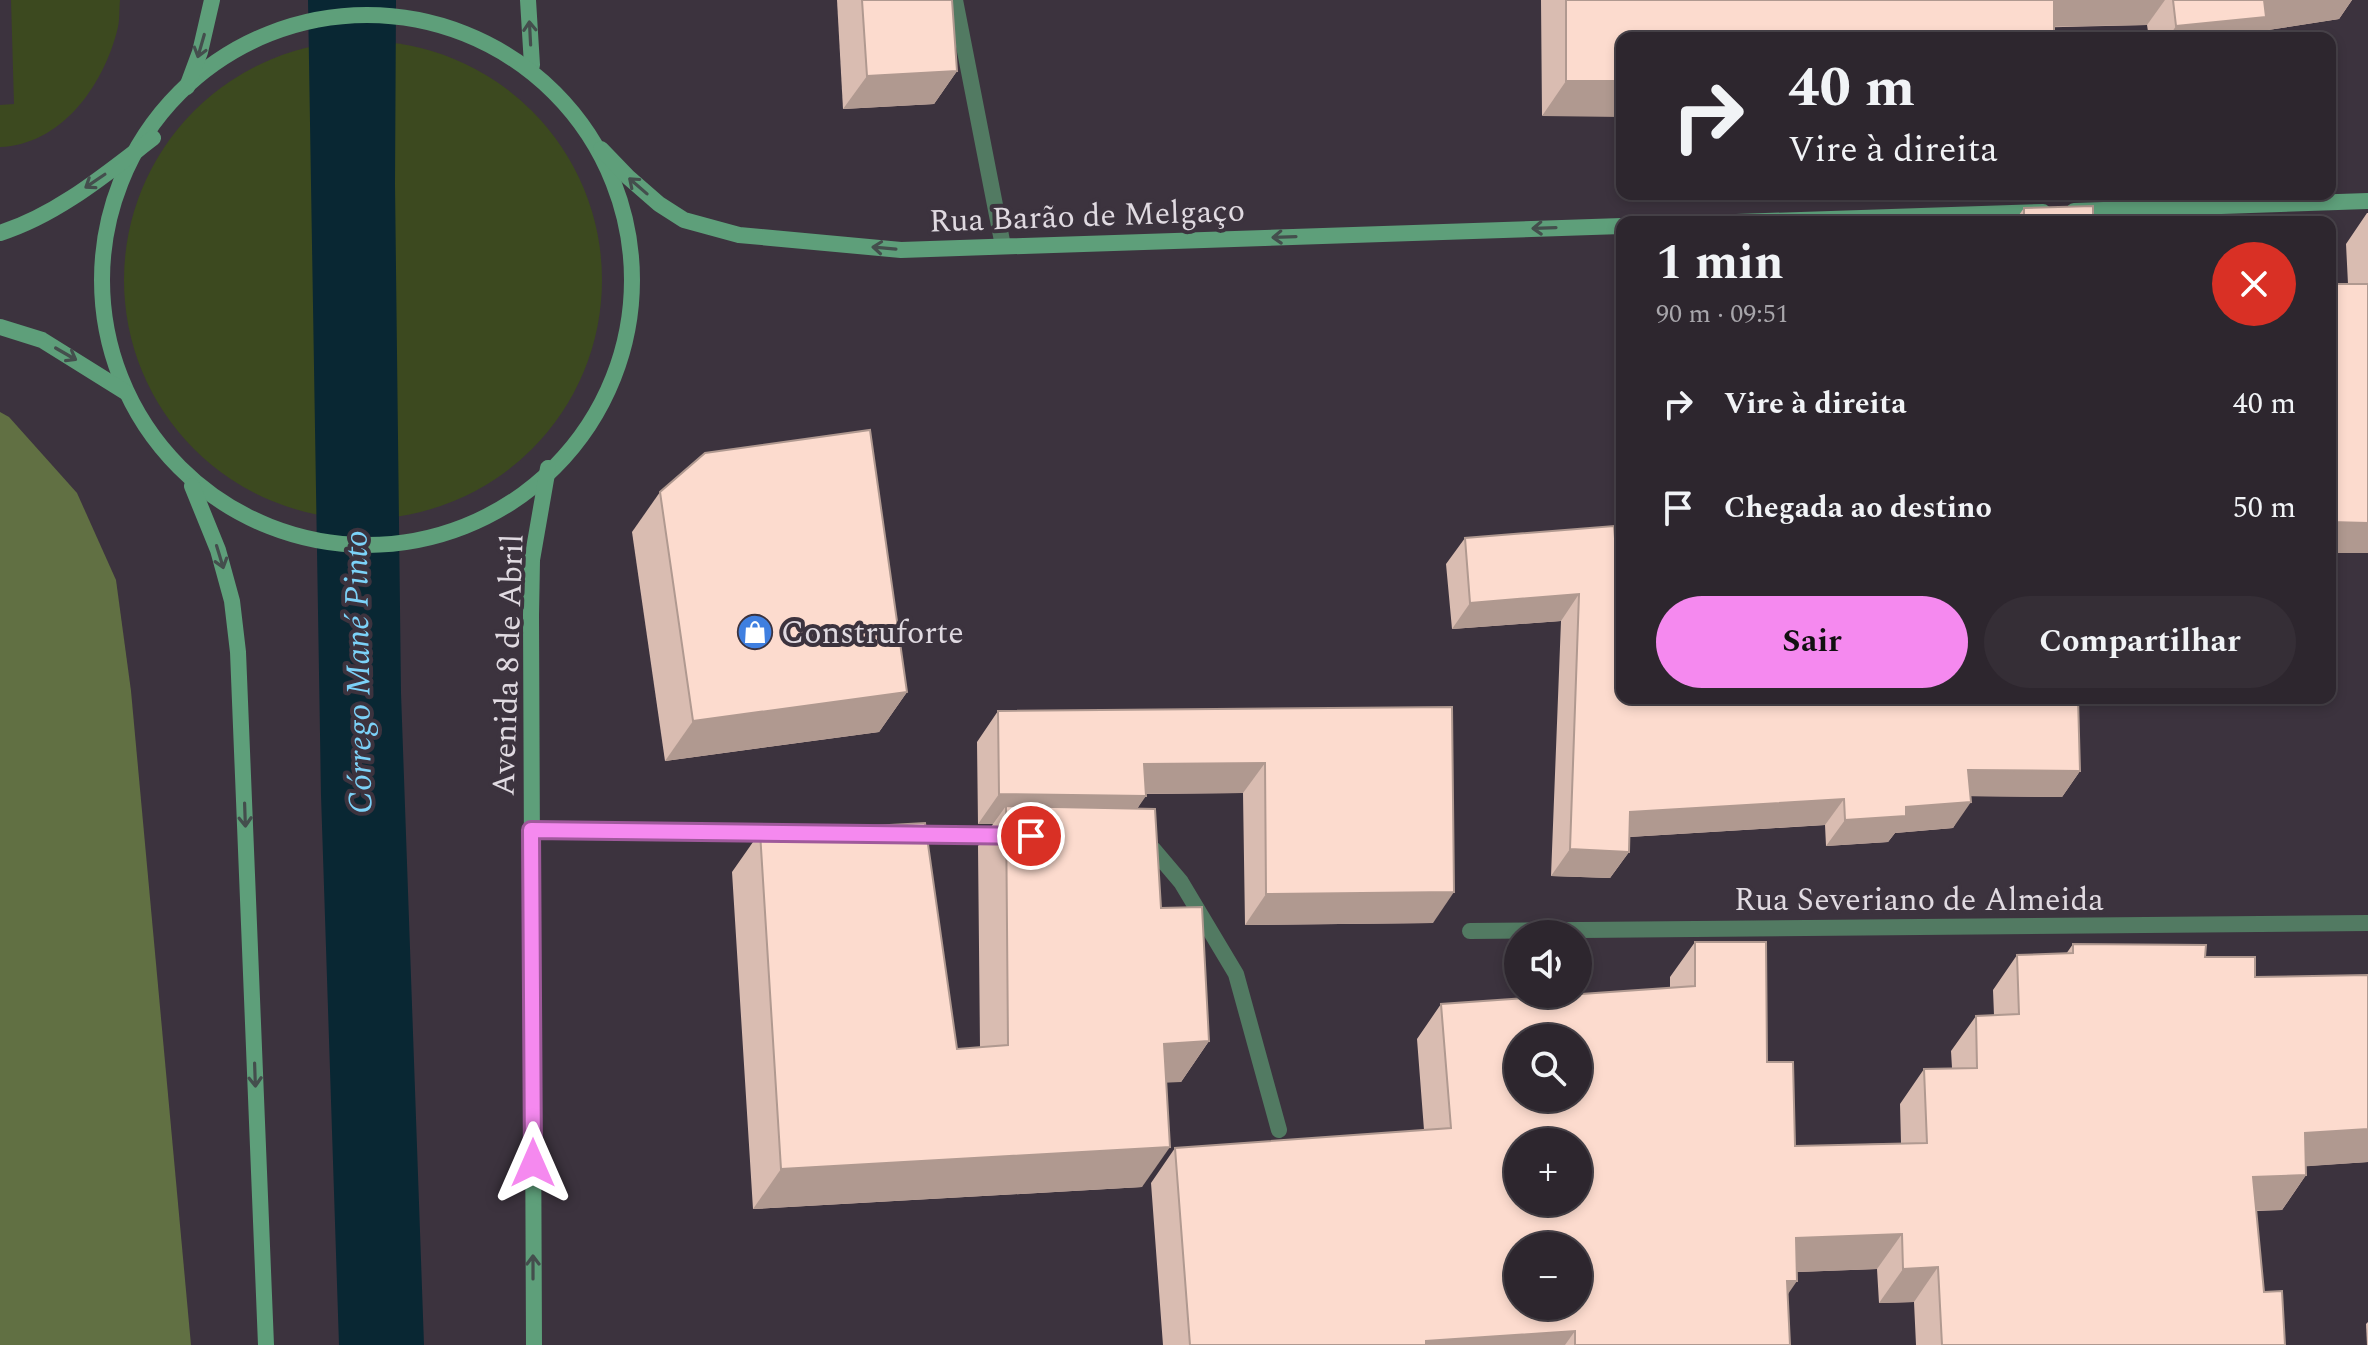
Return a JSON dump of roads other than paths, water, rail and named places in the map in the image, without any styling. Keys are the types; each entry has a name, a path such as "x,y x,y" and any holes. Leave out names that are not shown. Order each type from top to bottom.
{"main road":[{"name":"Avenida 8 de Abril","path":"185,91 244,39 291,17 381,8 426,14 484,35 532,65 555,89 588,135 607,174 622,222 626,308 617,349 595,396 548,468 501,511 442,545 407,551 336,550 260,531 220,507 192,485 151,435 127,393 111,341 107,311 111,240 129,186 185,91 200,52 212,0"},
{"path":"528,0 532,65"},
{"path":"0,233 24,225 60,205 157,134"},
{"name":"Rua Barão de Melgaço","path":"588,135 628,177 659,204 684,220 739,235 901,250 1616,226"},
{"path":"1917,216 2368,201"},
{"path":"0,327 42,340 127,393"},
{"name":"Avenida 8 de Abril","path":"534,1345 532,560 548,468"},
{"name":"Avenida 8 de Abril","path":"192,485 218,550 232,601 238,652 266,1345"}],"street":[{"path":"955,0 1003,246"},
{"path":"531,830 797,833"},
{"path":"890,834 1015,836"},
{"path":"1125,837 1153,849 1181,882 1236,974 1279,1130"},
{"name":"Rua Severiano de Almeida","path":"1470,931 2368,923"}],"water":[{"name":"Córrego Mané Pinto","path":"308,0 396,0 401,693 424,1345 339,1345 321,795"}],"place":[{"name":"Construforte","path":"755,632"}]}
